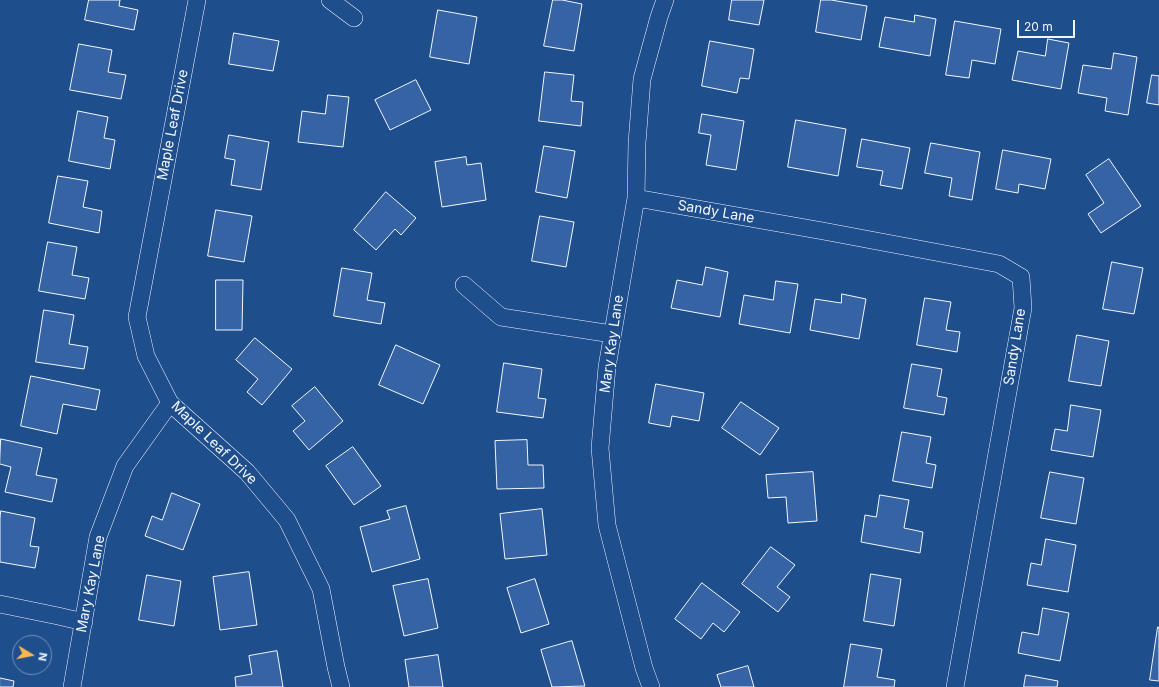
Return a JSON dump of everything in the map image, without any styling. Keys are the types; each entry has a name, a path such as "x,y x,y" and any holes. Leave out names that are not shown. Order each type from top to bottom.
{"street":[{"name":"Maple Leaf Drive","path":"197,0 137,317 146,356 170,403 247,472 287,520 321,589 341,687"},
{"path":"330,0 354,18"},
{"name":"Mary Kay Lane","path":"651,687 644,668 607,525 600,448 607,367 636,198 637,143 642,79 658,17 665,0"},
{"name":"Sandy Lane","path":"636,198 999,264 1021,277 1022,308 954,687"},
{"path":"464,285 501,317 612,334"},
{"name":"Mary Kay Lane","path":"72,687 98,538 125,466 170,403"},
{"path":"0,604 84,622"}],"building":[{"path":"89,0 120,0 119,6 138,10 134,30 85,20"},
{"path":"553,0 562,0 582,4 574,51 544,46"},
{"path":"732,0 764,0 759,25 729,20"},
{"path":"821,0 831,0 867,6 861,40 816,32"},
{"path":"438,10 477,17 469,64 430,57"},
{"path":"915,15 936,19 930,56 879,47 885,17 914,22"},
{"path":"955,21 1001,29 995,64 972,60 969,78 946,75"},
{"path":"234,33 279,41 273,71 229,64"},
{"path":"1048,39 1069,43 1061,89 1012,80 1018,51 1045,56"},
{"path":"710,41 754,49 749,79 740,78 737,93 702,86"},
{"path":"79,44 112,50 108,72 126,75 121,99 70,90"},
{"path":"1114,53 1137,57 1128,115 1105,111 1107,98 1078,93 1083,65 1111,69"},
{"path":"545,72 574,75 571,101 583,102 581,126 539,121"},
{"path":"1152,75 1159,76 1159,105 1147,103"},
{"path":"416,80 431,110 390,130 375,100"},
{"path":"328,95 349,97 343,147 298,142 302,111 325,114"},
{"path":"78,111 108,117 104,138 115,140 110,169 69,161"},
{"path":"702,114 744,121 736,170 706,165 711,135 699,133"},
{"path":"796,120 846,129 838,176 788,167"},
{"path":"229,135 269,142 261,190 231,185 235,160 225,158"},
{"path":"862,139 910,148 902,189 880,185 883,171 857,167"},
{"path":"931,143 980,152 972,200 949,196 952,178 925,173"},
{"path":"544,146 575,151 567,198 536,192"},
{"path":"1003,150 1051,159 1045,189 1019,184 1018,193 996,189"},
{"path":"466,157 467,165 481,163 486,200 442,207 435,162"},
{"path":"1109,159 1141,206 1101,233 1088,214 1104,203 1086,175"},
{"path":"58,176 88,181 83,207 102,211 99,233 49,223"},
{"path":"386,192 416,218 401,235 395,229 376,250 354,230"},
{"path":"216,210 252,216 244,262 208,256"},
{"path":"540,216 574,222 566,267 532,261"},
{"path":"48,242 77,247 72,275 89,278 85,299 39,291"},
{"path":"1112,262 1143,268 1134,314 1103,309"},
{"path":"706,267 728,272 720,317 671,308 677,280 702,285"},
{"path":"342,268 372,273 367,300 385,303 381,324 334,316"},
{"path":"216,280 243,280 242,330 216,330"},
{"path":"776,281 798,284 790,333 739,324 744,295 773,300"},
{"path":"842,294 866,299 859,339 810,330 815,299 841,303"},
{"path":"925,298 951,302 946,330 960,332 957,352 917,345"},
{"path":"44,310 74,315 69,344 88,347 84,369 36,362"},
{"path":"1077,335 1109,341 1101,386 1069,381"},
{"path":"255,338 292,369 262,405 247,392 258,379 236,360"},
{"path":"396,345 440,365 423,404 379,385"},
{"path":"504,363 542,369 538,398 546,399 543,418 497,412"},
{"path":"912,364 942,369 937,396 947,398 944,415 904,408"},
{"path":"31,376 100,390 96,410 63,404 57,434 21,426"},
{"path":"656,384 704,393 699,421 672,416 670,427 649,423"},
{"path":"315,387 343,421 309,450 293,431 305,421 292,406"},
{"path":"741,402 779,428 760,455 722,428"},
{"path":"1071,405 1101,410 1093,457 1051,450 1055,429 1067,431"},
{"path":"902,432 931,437 926,463 936,465 932,488 893,481"},
{"path":"1,439 42,448 36,475 57,479 52,502 5,492 11,467 0,464"},
{"path":"527,440 528,465 543,465 544,488 497,489 495,441"},
{"path":"353,447 381,486 354,505 326,466"},
{"path":"813,472 817,521 788,523 786,497 768,498 766,475"},
{"path":"1050,472 1084,478 1076,524 1041,518"},
{"path":"172,493 200,504 183,550 145,536 152,516 162,520"},
{"path":"880,495 909,500 904,528 923,532 920,553 861,542 865,515 876,517"},
{"path":"406,506 420,559 372,572 360,527 390,519 387,511"},
{"path":"542,509 547,555 505,559 500,514"},
{"path":"1,511 35,518 30,546 39,547 35,568 0,562"},
{"path":"1046,539 1076,545 1068,592 1027,585 1031,563 1041,565"},
{"path":"771,547 795,565 777,587 790,597 778,612 742,584"},
{"path":"249,572 257,625 220,630 213,577"},
{"path":"871,574 901,579 894,626 864,621"},
{"path":"147,575 181,581 174,626 139,620"},
{"path":"428,579 438,628 404,636 393,586"},
{"path":"535,579 549,624 521,633 507,588"},
{"path":"702,583 740,612 724,632 713,623 701,639 675,619"},
{"path":"1043,608 1069,613 1060,661 1018,653 1022,632 1038,635"},
{"path":"1159,627 1159,681 1150,680"},
{"path":"572,641 585,686 552,687 541,650"},
{"path":"851,644 882,649 877,677 895,680 894,687 844,687"},
{"path":"277,651 283,687 236,687 235,677 252,674 249,656"},
{"path":"438,655 443,687 409,687 405,660"},
{"path":"748,666 754,687 721,687 717,675"},
{"path":"1026,675 1058,681 1057,687 1024,687"},
{"path":"0,678 14,681 13,687 0,687"}]}
